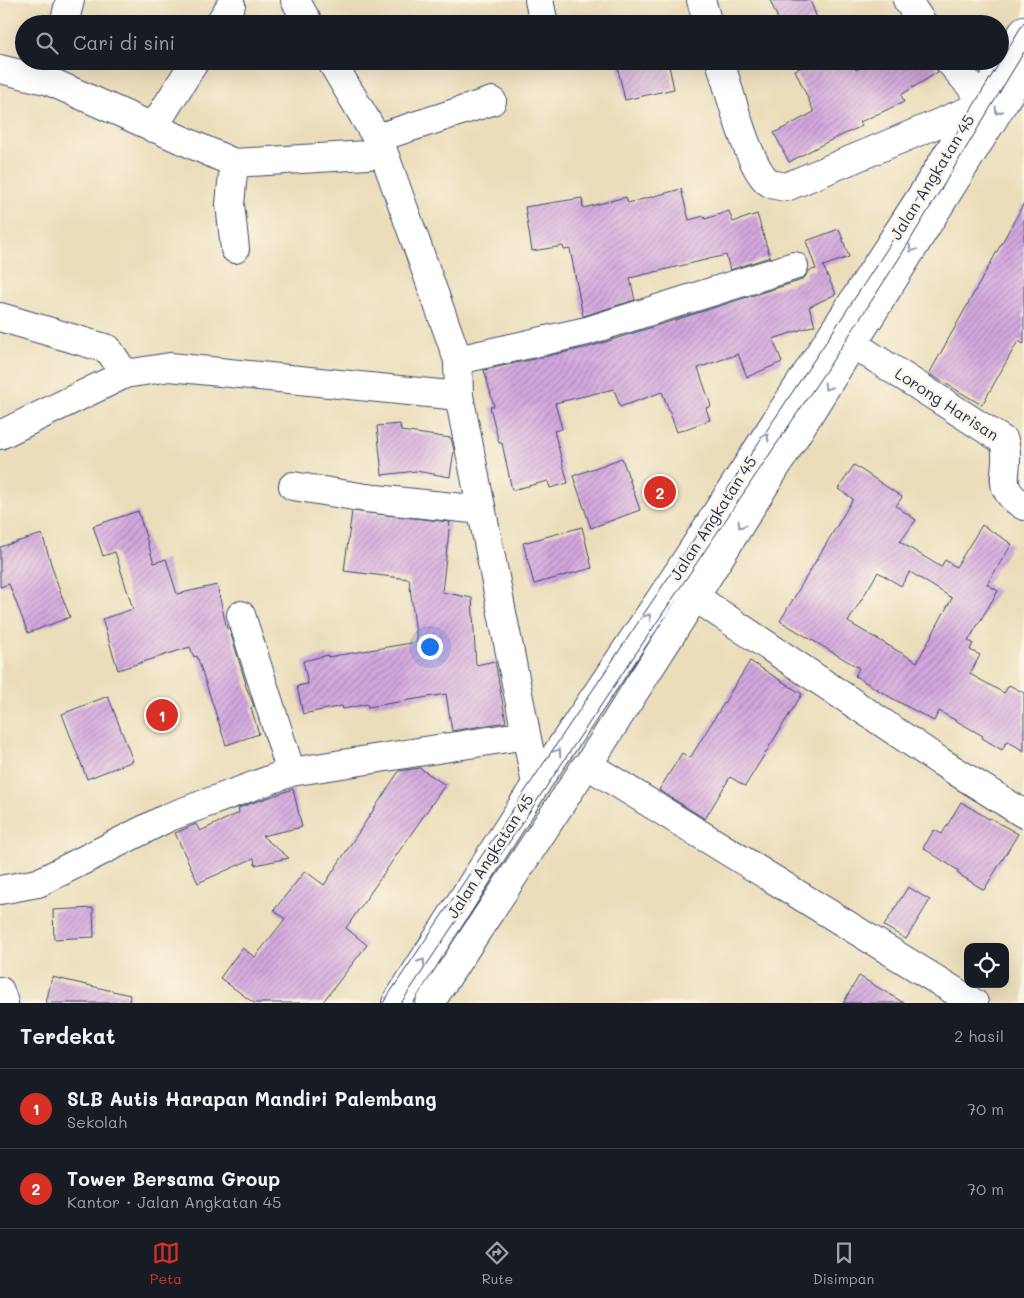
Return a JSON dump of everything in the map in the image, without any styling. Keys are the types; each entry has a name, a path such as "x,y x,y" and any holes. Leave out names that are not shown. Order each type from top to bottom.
{"street":[{"path":"66,15 70,0"},
{"path":"539,0 542,15"},
{"path":"701,0 705,15"},
{"path":"907,0 917,15"},
{"name":"Jalan Angkatan 45","path":"1009,54 1024,30"},
{"path":"0,68 15,69"},
{"path":"35,70 52,71 153,128 234,164 380,146 492,101"},
{"path":"153,128 189,70"},
{"path":"336,70 380,146 458,360 459,396 536,784"},
{"path":"723,70 752,160 767,181 786,187 978,103 955,70"},
{"name":"Jalan Angkatan 45","path":"396,1003 536,784 675,577 921,195 999,70"},
{"name":"Jalan Angkatan 45","path":"430,1003 588,765 695,597 1024,70"},
{"path":"234,164 230,204 235,249"},
{"path":"458,360 587,331 794,266"},
{"path":"0,317 108,349 125,374"},
{"name":"Lorong Harisan","path":"853,344 1004,441 1007,451 1004,482 1007,492 1013,500 1024,506"},
{"path":"0,435 125,374 170,367 459,396"},
{"path":"294,486 366,498 482,510"},
{"path":"695,597 941,762 1024,814"},
{"path":"242,615 291,772"},
{"path":"0,890 38,883 169,817 291,772 526,735"},
{"path":"588,765 974,1003"},
{"path":"0,991 4,1003"}],"building":[{"path":"770,0 810,0 816,15 776,15"},
{"path":"618,70 670,70 674,89 625,100"},
{"path":"795,70 937,70 938,72 901,95 904,102 860,122 862,126 789,162 774,133 814,112"},
{"path":"681,189 689,220 704,216 705,219 729,211 733,222 757,214 770,257 730,270 726,255 630,278 635,300 583,316 570,249 564,250 563,246 532,251 525,207 582,198 583,208 626,197 628,203"},
{"path":"1024,203 1024,344 1018,341 982,405 929,374"},
{"path":"839,229 849,257 823,266 836,294 809,307 815,325 773,339 782,362 747,377 738,354 698,368 711,406 706,408 710,420 677,432 662,392 620,407 614,389 555,403 562,429 554,431 568,483 550,488 548,481 512,490 502,443 499,443 490,407 494,406 484,370 589,347 799,281 805,277 808,271 816,269 806,241"},
{"path":"400,424 401,431 451,438 454,450 450,477 416,471 382,475 377,426"},
{"path":"622,458 640,510 591,528 573,476"},
{"path":"854,465 902,497 896,506 916,520 900,542 941,567 945,560 956,567 982,525 1012,544 987,584 998,591 968,641 973,643 970,650 980,655 970,674 1004,693 1009,685 1024,693 1024,751 1007,741 1002,750 982,738 983,736 939,711 934,721 855,676 859,668 780,621 853,499 838,489","holes":["878,572 901,586 910,572 952,598 917,662 848,622"]},
{"path":"138,511 154,563 166,559 177,594 217,585 227,629 229,628 245,684 254,706 251,708 259,734 226,745 197,656 194,657 190,647 118,670 102,619 133,609 115,552 103,556 93,526"},
{"path":"352,511 450,522 442,592 472,598 476,665 495,661 506,722 452,731 446,694 368,707 367,704 343,709 342,706 303,714 297,686 308,684 303,661 328,655 328,657 417,642 409,579 344,571"},
{"path":"582,527 592,568 534,584 523,543"},
{"path":"42,534 70,617 28,633 9,584 0,587 0,547"},
{"path":"750,661 802,694 745,786 730,777 705,819 659,790 682,753 690,758"},
{"path":"108,696 133,761 87,779 62,714"},
{"path":"420,768 445,785 346,928 367,945 322,1003 254,1003 220,978 242,948 255,957 285,919 274,910 305,871 324,885 399,771"},
{"path":"293,789 302,827 262,836 289,858 255,865 254,858 198,883 175,833 196,824 200,831 239,813 238,808"},
{"path":"961,802 1018,834 984,890 923,848 934,830 942,834"},
{"path":"908,887 930,900 906,939 884,926"},
{"path":"93,908 94,937 54,939 53,910"},
{"path":"859,976 904,1003 843,1003"},
{"path":"52,977 130,995 129,1003 46,1003"}],"tram line":[{"path":"1009,47 1024,22"},
{"path":"401,1003 835,357 900,257 1024,52"},
{"path":"383,1003 887,249 995,70"}],"place":[{"name":"Tower Bersama Group","path":"660,492"},
{"name":"SLB Autis Harapan Mandiri Palembang","path":"162,715"}]}
